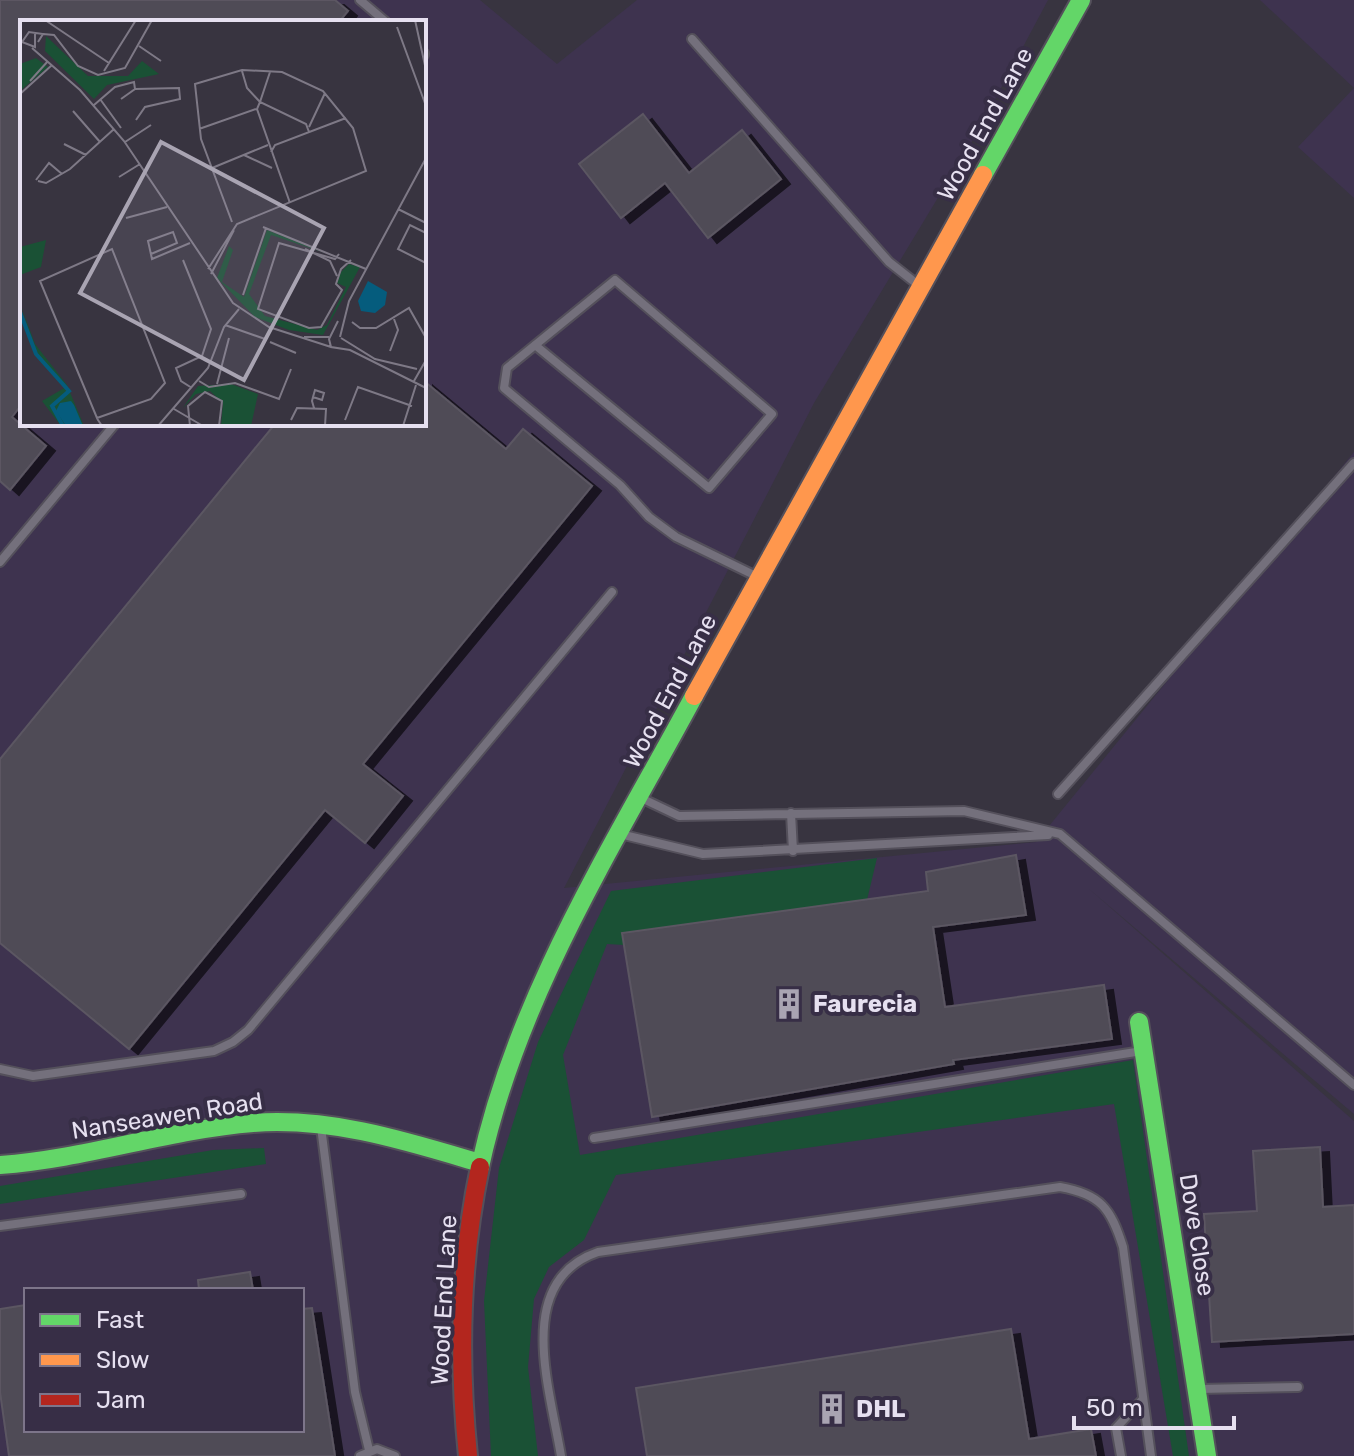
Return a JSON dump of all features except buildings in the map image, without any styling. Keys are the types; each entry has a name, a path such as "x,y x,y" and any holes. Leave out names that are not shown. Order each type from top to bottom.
{"street":[{"name":"Wood End Lane","path":"468,1456 462,1363 469,1230 480,1163 518,1038 541,983 759,577 1081,0"},
{"name":"Dove Close","path":"1139,1022 1207,1456"},
{"name":"Nanseawen Road","path":"0,1165 251,1123 320,1122 380,1133 480,1163"}],"lane":[{"path":"360,0 384,20"},
{"path":"692,39 889,262 921,287"},
{"path":"535,345 709,488 772,414 615,280 535,345 507,368 504,388 620,485 649,517 676,537 759,577"},
{"path":"0,562 113,426"},
{"path":"1058,794 1354,463"},
{"path":"0,1069 33,1076 214,1051 233,1042 248,1030 612,592"},
{"path":"640,797 679,816 964,811 1060,834 1354,1085"},
{"path":"791,813 793,851"},
{"path":"620,834 703,854 1060,834"},
{"path":"594,1138 1143,1050"},
{"path":"320,1122 355,1392 369,1450"},
{"path":"561,1456 544,1345 545,1312 549,1291 561,1273 578,1259 598,1252 1060,1187 1087,1191 1113,1215 1123,1247 1151,1456"},
{"path":"0,1226 241,1194"},
{"path":"1198,1389 1298,1387"},
{"path":"1121,1456 1116,1428 1143,1399"},
{"path":"360,1456 369,1450 386,1450 395,1456"}],"shaded area":[{"path":"0,0 480,0 557,64 637,0 1048,0 977,133 814,403 564,888 1036,842 1354,452 1354,1114 1088,888 1354,1121 1354,1456 0,1456"},
{"path":"1260,0 1354,0 1354,88"},
{"path":"1354,88 1354,198 1298,147"}],"green space":[{"path":"877,858 867,900 624,945 607,944 563,1055 580,1155 1133,1060 1189,1456 1173,1456 1114,1104 616,1175 584,1240 549,1267 534,1299 528,1367 538,1456 491,1456 484,1301 499,1168 538,1042 611,891"},
{"path":"264,1148 266,1164 0,1204 0,1186 213,1150"}],"traffic: fast":[{"path":"983,175 1081,0"},
{"path":"480,1167 496,1104 542,983 600,867 694,696"},
{"path":"1139,1022 1207,1456"},
{"path":"0,1165 64,1157 221,1127 282,1122 368,1132 480,1163"}],"traffic: slow":[{"path":"694,696 983,175"}],"traffic: jam":[{"path":"468,1456 463,1383 463,1311 468,1239 480,1167"}],"place":[{"name":"Faurecia","path":"789,1004"},
{"name":"DHL","path":"832,1409"}]}
